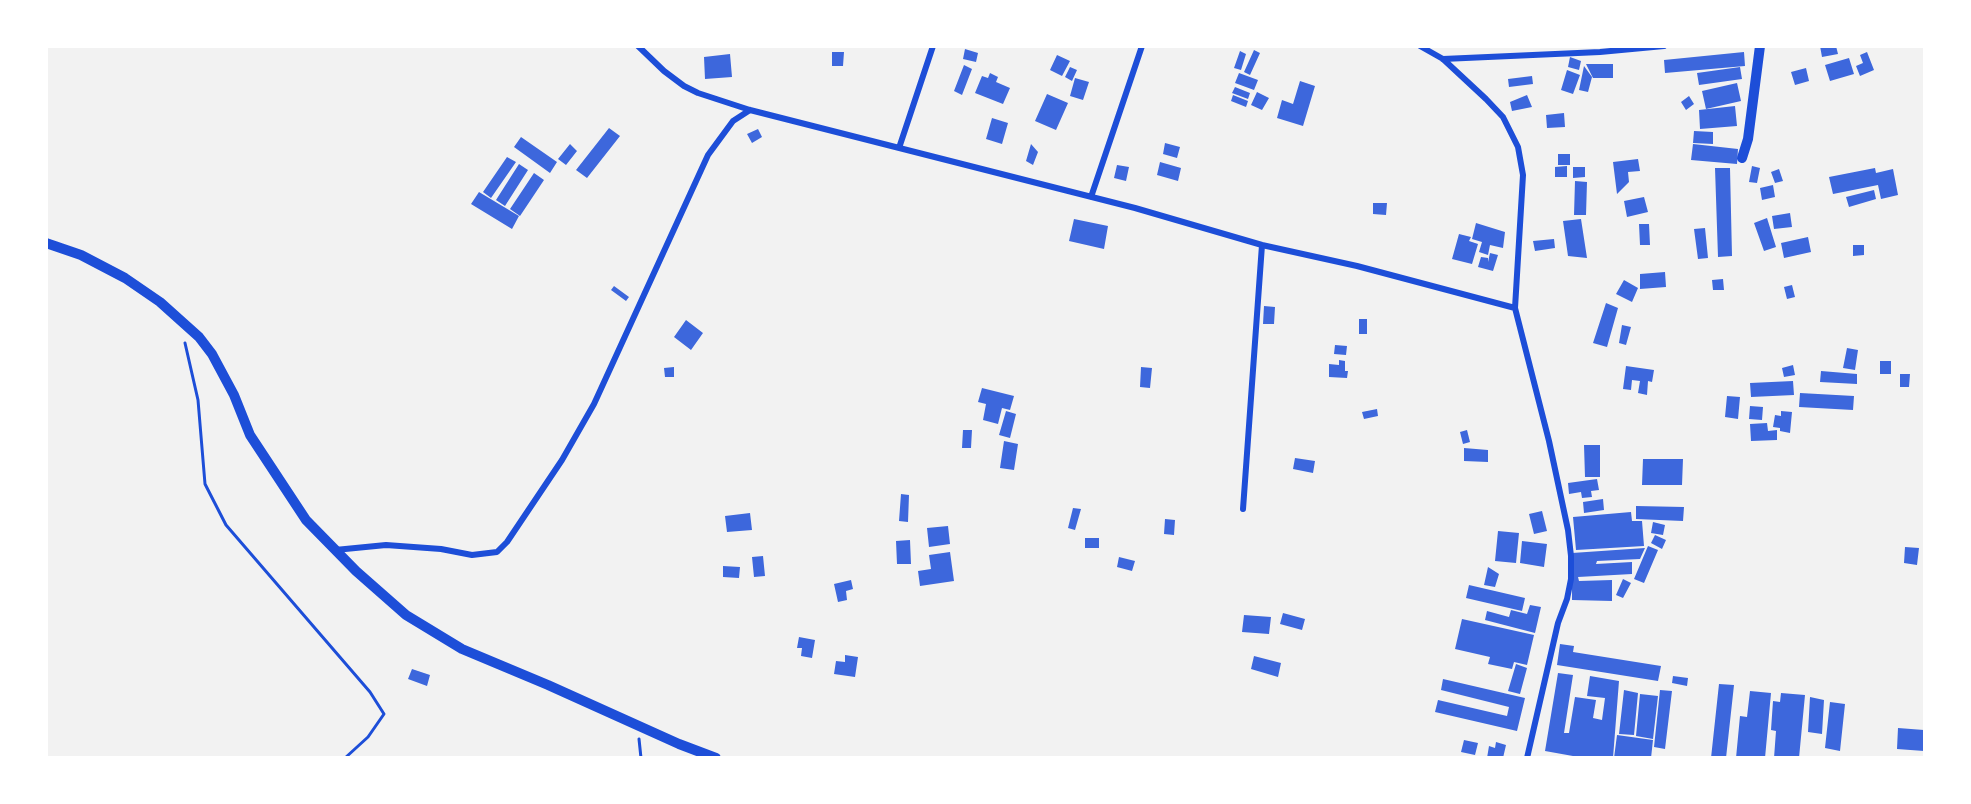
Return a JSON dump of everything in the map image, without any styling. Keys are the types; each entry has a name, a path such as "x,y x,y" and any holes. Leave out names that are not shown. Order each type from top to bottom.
{"street":[{"path":"639,46 664,71 684,86 750,110 1515,308"},
{"path":"899,148 933,46"},
{"path":"1091,197 1142,46"},
{"path":"1420,46 1443,59 1503,117 1518,147 1523,175 1515,308 1549,441 1568,530 1571,556 1571,579 1567,599 1558,623 1527,758"},
{"path":"1443,59 1600,52 1664,46"},
{"path":"1742,158 1748,139 1760,46"},
{"path":"335,550 386,545 441,549 472,555 497,552 507,542 562,460 594,404 708,155 733,121 750,110"},
{"path":"46,243 81,255 125,278 160,302 199,337 212,354 234,395 250,435 306,520 356,571 406,615 462,649 716,758"},
{"path":"1243,509 1262,244"}],"path":[{"path":"180,319 198,400 205,484 226,525 370,692 384,714 368,737 345,758"}],"building":[{"path":"1820,46 1836,46 1838,54 1822,57"},
{"path":"965,49 978,53 976,62 963,59"},
{"path":"1254,50 1260,53 1250,75 1244,72"},
{"path":"1240,51 1246,54 1241,70 1234,68"},
{"path":"832,52 844,52 843,66 832,66"},
{"path":"1744,52 1745,66 1665,73 1664,60"},
{"path":"1867,52 1874,70 1860,76 1856,66 1863,63 1860,55"},
{"path":"730,54 732,77 705,79 704,57"},
{"path":"1057,55 1070,61 1062,76 1050,70"},
{"path":"1570,57 1581,61 1579,70 1568,67"},
{"path":"1849,58 1854,74 1830,81 1825,65"},
{"path":"1586,64 1613,64 1613,78 1593,78"},
{"path":"964,65 972,69 962,95 954,91"},
{"path":"1584,66 1592,77 1588,92 1579,90"},
{"path":"1070,67 1077,70 1072,81 1065,77"},
{"path":"1740,67 1742,79 1699,85 1697,73"},
{"path":"1806,68 1809,81 1795,85 1791,72"},
{"path":"1567,70 1580,75 1573,94 1561,90"},
{"path":"990,73 998,77 996,82 1010,88 1003,104 975,93 982,76 988,78"},
{"path":"1239,73 1258,80 1254,90 1235,83"},
{"path":"1532,76 1533,84 1509,87 1508,79"},
{"path":"1075,78 1089,82 1083,100 1070,96"},
{"path":"1300,81 1315,86 1303,126 1277,118 1282,100 1293,104"},
{"path":"1737,83 1741,101 1706,109 1702,91"},
{"path":"1235,87 1250,93 1248,99 1232,93"},
{"path":"1257,92 1269,98 1262,110 1251,105"},
{"path":"1047,94 1068,103 1056,130 1035,121"},
{"path":"1233,95 1248,101 1246,107 1231,101"},
{"path":"1527,95 1532,107 1512,111 1510,102"},
{"path":"1689,96 1694,104 1686,110 1681,102"},
{"path":"1735,106 1737,126 1700,129 1699,110"},
{"path":"1564,113 1565,127 1547,128 1546,115"},
{"path":"992,118 1008,123 1002,144 986,139"},
{"path":"609,128 620,136 587,178 576,170"},
{"path":"758,129 762,137 752,143 747,134"},
{"path":"1694,131 1713,132 1713,144 1693,143"},
{"path":"521,137 557,162 550,173 514,147"},
{"path":"1165,143 1180,147 1177,158 1163,154"},
{"path":"570,144 577,151 566,165 558,159"},
{"path":"1031,144 1038,152 1033,165 1026,161"},
{"path":"1693,144 1738,149 1737,164 1691,160"},
{"path":"1558,154 1570,154 1570,165 1558,165"},
{"path":"507,157 516,162 491,198 483,192"},
{"path":"1638,159 1640,171 1628,172 1629,182 1617,194 1613,162"},
{"path":"1160,162 1181,168 1178,181 1157,175"},
{"path":"519,164 528,170 505,206 496,200"},
{"path":"1117,165 1129,167 1126,181 1114,178"},
{"path":"1567,166 1567,177 1555,177 1555,167"},
{"path":"1752,166 1760,168 1757,183 1749,182"},
{"path":"1573,167 1585,167 1585,177 1573,178"},
{"path":"1715,168 1730,168 1732,256 1718,257"},
{"path":"1875,168 1876,173 1893,169 1898,195 1881,199 1878,185 1833,194 1829,177"},
{"path":"1779,169 1783,181 1775,183 1771,172"},
{"path":"534,173 544,180 520,216 510,209"},
{"path":"1575,181 1587,182 1586,215 1574,215"},
{"path":"1773,185 1775,197 1762,200 1760,188"},
{"path":"1874,190 1876,199 1849,207 1846,197"},
{"path":"479,192 519,216 512,229 471,204"},
{"path":"1644,197 1648,212 1627,217 1624,201"},
{"path":"1373,203 1387,203 1386,215 1373,214"},
{"path":"1790,213 1792,227 1774,229 1772,216"},
{"path":"1767,218 1776,247 1764,251 1754,223"},
{"path":"1074,219 1108,226 1104,249 1069,241"},
{"path":"1581,219 1587,258 1568,256 1563,221"},
{"path":"1476,223 1505,232 1503,248 1490,245 1488,255 1479,252 1482,242 1472,239"},
{"path":"1639,224 1649,224 1650,245 1640,245"},
{"path":"1705,228 1708,258 1698,259 1694,229"},
{"path":"1459,234 1471,237 1469,241 1478,244 1472,264 1452,259"},
{"path":"1808,237 1811,252 1784,258 1781,243"},
{"path":"1554,239 1555,248 1535,251 1533,241"},
{"path":"1853,245 1864,245 1864,255 1853,256"},
{"path":"1490,253 1498,255 1493,271 1478,267 1481,257 1488,258 1488,262"},
{"path":"1665,272 1666,287 1640,289 1640,274"},
{"path":"1723,279 1724,290 1713,290 1712,280"},
{"path":"1624,280 1638,288 1632,302 1616,294"},
{"path":"1792,285 1795,297 1787,299 1784,287"},
{"path":"614,286 629,297 626,301 611,290"},
{"path":"1606,303 1618,308 1607,347 1593,343"},
{"path":"1264,306 1275,307 1274,324 1263,324"},
{"path":"1359,319 1367,319 1367,334 1359,334"},
{"path":"686,320 703,333 691,350 674,337"},
{"path":"1622,325 1631,327 1626,345 1619,343"},
{"path":"1335,345 1347,346 1346,355 1334,354"},
{"path":"1847,348 1858,350 1855,370 1843,368"},
{"path":"1339,360 1345,361 1345,371 1348,371 1347,378 1329,377 1329,364 1339,365"},
{"path":"1880,361 1891,361 1891,374 1880,374"},
{"path":"1793,365 1795,375 1784,377 1782,368"},
{"path":"1626,366 1654,370 1652,382 1648,381 1647,395 1638,393 1640,381 1632,380 1631,390 1623,389"},
{"path":"674,367 674,377 665,377 664,368"},
{"path":"1141,367 1152,368 1150,388 1140,387"},
{"path":"1821,371 1857,374 1857,384 1820,382"},
{"path":"1900,374 1910,374 1909,387 1900,387"},
{"path":"1793,381 1794,395 1751,397 1750,383"},
{"path":"982,388 1014,396 1010,410 1002,408 998,424 983,420 986,404 978,402"},
{"path":"1800,393 1854,396 1853,410 1799,407"},
{"path":"1727,396 1740,397 1738,419 1725,417"},
{"path":"1750,406 1763,407 1762,420 1749,419"},
{"path":"1377,409 1378,416 1364,419 1362,412"},
{"path":"1006,411 1016,414 1010,438 999,435"},
{"path":"1781,411 1792,412 1790,433 1773,427 1775,415 1781,416"},
{"path":"1767,423 1768,431 1777,430 1777,440 1751,441 1750,424"},
{"path":"963,430 972,430 971,448 962,448"},
{"path":"1467,430 1470,442 1463,444 1460,432"},
{"path":"1004,441 1018,444 1014,470 1000,468"},
{"path":"1584,445 1600,445 1600,477 1585,477"},
{"path":"1464,448 1488,450 1488,462 1464,461"},
{"path":"1295,458 1315,461 1313,473 1293,469"},
{"path":"1643,459 1683,459 1682,485 1642,485"},
{"path":"1597,479 1599,490 1591,491 1592,497 1582,498 1581,492 1569,494 1568,483"},
{"path":"901,494 909,495 908,522 899,521"},
{"path":"1603,499 1604,510 1584,513 1583,502"},
{"path":"1636,506 1684,507 1683,521 1636,519"},
{"path":"1073,508 1081,509 1075,530 1068,528"},
{"path":"1542,511 1547,531 1534,534 1529,514"},
{"path":"1631,512 1632,521 1642,521 1644,546 1576,550 1573,517"},
{"path":"750,513 752,530 727,532 725,516"},
{"path":"1165,519 1175,520 1174,535 1164,534"},
{"path":"1653,522 1665,525 1663,535 1651,533"},
{"path":"948,526 950,544 929,547 927,528"},
{"path":"1498,531 1519,533 1516,563 1495,561"},
{"path":"1655,535 1666,540 1662,549 1651,543"},
{"path":"1085,538 1099,538 1099,548 1085,548"},
{"path":"910,540 911,564 897,564 896,541"},
{"path":"1522,541 1547,544 1544,567 1520,563"},
{"path":"1648,546 1658,550 1644,583 1634,579"},
{"path":"1905,547 1919,548 1917,565 1904,563"},
{"path":"1645,548 1640,559 1597,561 1596,564 1632,562 1632,574 1578,577 1579,581 1612,580 1612,601 1572,600 1572,553"},
{"path":"950,552 954,581 920,586 918,571 931,569 929,555"},
{"path":"763,556 765,576 754,577 752,557"},
{"path":"1119,557 1135,561 1132,571 1117,567"},
{"path":"723,566 740,567 739,578 723,577"},
{"path":"1488,567 1499,574 1495,587 1484,585"},
{"path":"1623,579 1631,583 1623,598 1616,595"},
{"path":"851,580 853,589 846,591 847,600 838,602 834,584"},
{"path":"1469,585 1525,598 1522,611 1466,598"},
{"path":"1530,605 1541,607 1535,633 1485,620 1487,611 1509,617 1511,610 1527,614"},
{"path":"1283,613 1305,619 1302,630 1280,624"},
{"path":"1244,615 1271,617 1269,634 1242,632"},
{"path":"1462,619 1534,635 1527,665 1514,662 1512,669 1488,664 1490,657 1455,649"},
{"path":"799,637 815,640 812,658 801,656 802,648 797,648"},
{"path":"1560,644 1574,646 1573,652 1661,666 1658,681 1557,665"},
{"path":"845,655 858,657 855,677 834,674 836,661 845,662"},
{"path":"1254,656 1281,663 1278,677 1251,669"},
{"path":"1516,664 1527,668 1520,694 1508,691"},
{"path":"412,669 430,675 427,686 408,679"},
{"path":"1558,673 1573,675 1564,733 1569,733 1575,697 1596,700 1593,718 1602,720 1605,698 1587,696 1590,676 1619,681 1613,758 1584,758 1545,751"},
{"path":"1673,676 1688,678 1687,686 1672,683"},
{"path":"1443,679 1525,698 1517,731 1435,712 1438,700 1507,716 1509,707 1441,690"},
{"path":"1719,684 1734,685 1726,758 1711,758"},
{"path":"1624,690 1638,693 1634,735 1619,734"},
{"path":"1660,690 1672,691 1665,749 1654,747"},
{"path":"1750,691 1771,693 1765,758 1736,758 1740,716 1747,717"},
{"path":"1781,693 1805,695 1799,758 1774,758 1776,731 1771,730 1773,701 1780,702"},
{"path":"1640,694 1658,696 1653,739 1636,736"},
{"path":"1810,697 1824,700 1822,734 1808,732"},
{"path":"1830,702 1845,704 1840,751 1825,748"},
{"path":"1898,728 1924,730 1924,751 1897,749"},
{"path":"1617,735 1653,740 1651,758 1614,758"},
{"path":"1464,740 1478,743 1475,755 1461,752"},
{"path":"1496,742 1506,745 1503,758 1487,758 1489,746 1495,748"}]}
